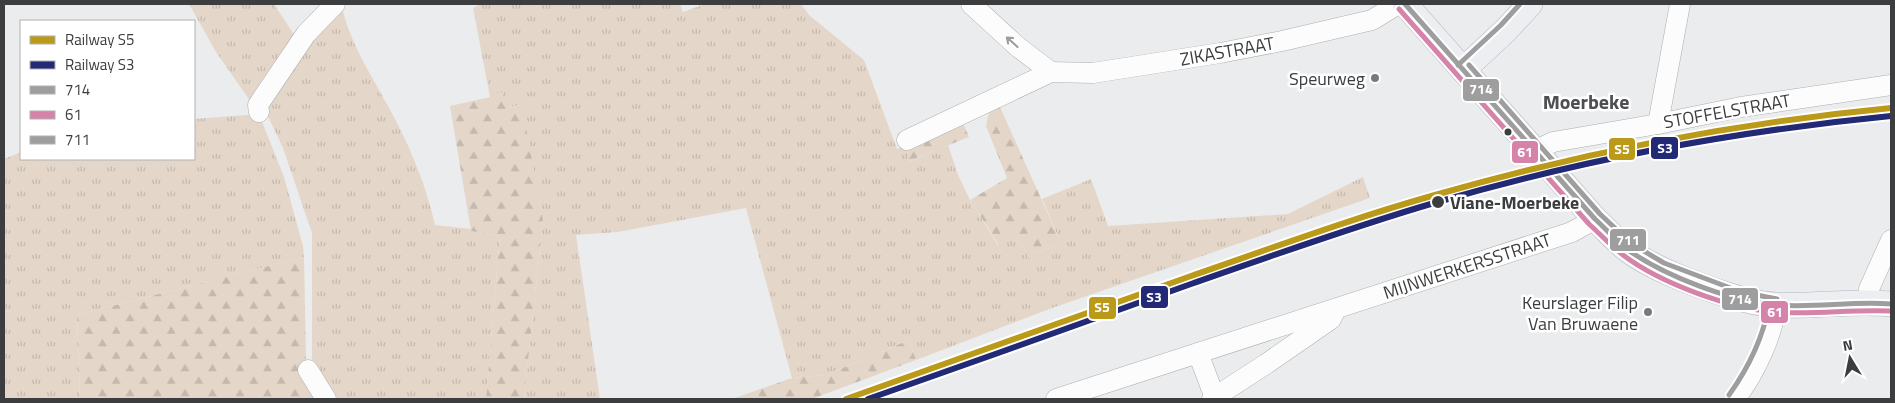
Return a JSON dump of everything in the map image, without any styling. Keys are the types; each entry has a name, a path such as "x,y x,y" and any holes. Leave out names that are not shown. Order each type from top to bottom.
{"main road":[{"path":"1405,4 1595,219 1627,250 1661,270 1739,299 1776,306 1880,303"},
{"path":"1463,70 1506,30 1530,4"}],"street":[{"path":"259,112 258,105 306,34 335,4"},
{"path":"971,4 1018,47 1051,72"},
{"name":"ZIKASTRAAT","path":"907,140 1051,72 1093,73 1264,45 1372,20 1398,4"},
{"path":"1658,124 1680,4"},
{"name":"STOFFELSTRAAT","path":"1535,151 1553,142 1658,124 1741,107 1891,85"},
{"name":"MIJNWERKERSSTRAAT","path":"1056,399 1572,232 1595,219"},
{"path":"1880,303 1870,289 1891,240"},
{"path":"1735,399 1744,388 1760,355 1774,320 1776,306"},
{"name":"MIJNWERKERSSTRAAT","path":"1198,353 1213,399 1331,319 1337,308"},
{"path":"308,370 326,399"}],"green space":[{"path":"189,4 274,4 297,39 253,105 216,52"},
{"path":"480,4 680,4 683,12 705,4 801,4 809,15 864,60 897,149 905,146 910,161 948,145 958,175 970,200 998,245 1011,239 1023,246 1033,264 1033,254 1061,243 1042,199 1091,179 1108,226 1288,214 1363,177 1370,198 1052,308 916,360 909,340 826,375 792,378 746,208 618,232 576,235 600,399 524,399 543,220 521,105 507,107 490,97 473,8"},
{"path":"342,7 358,51 396,121 414,159 424,185 435,225 471,229 471,231 500,236 486,399 335,399 313,363 312,233 283,148 266,112 266,105 311,43"},
{"path":"501,91 507,107 522,105 543,220 524,399 486,399 500,236 471,231 450,106 490,97"},
{"path":"1000,107 1061,243 1033,254 1033,265 1023,246 1011,239 999,245 970,200 1007,178 986,126 989,112"},
{"path":"259,114 284,177 303,246 304,257 77,315 80,399 4,399 4,159 20,152 20,160 195,160 195,119"},
{"path":"963,123 969,137 909,161 905,146"},
{"path":"304,257 306,359 308,373 321,397 311,399 80,399 77,315"},
{"path":"909,340 916,360 812,399 732,399 792,378 826,375"}],"rail line":[{"name":"S5","path":"846,399 1282,244 1435,195 1547,165 1661,141 1775,122 1891,108"},
{"name":"S3","path":"868,399 1312,242 1403,212 1490,187 1604,160 1661,149 1776,130 1891,116"}],"transit line":[{"name":"714","path":"1405,4 1595,219 1628,250 1643,260 1700,286 1759,303 1791,306 1862,303 1891,304"},
{"name":"711","path":"1458,65 1501,25 1520,4"},
{"name":"61","path":"1399,9 1589,224 1638,265 1696,293 1758,310 1790,313 1890,311"},
{"name":"711","path":"1469,65 1600,214 1632,244 1664,263 1741,292 1777,299"},
{"name":"711","path":"1729,395 1743,374 1754,352 1763,329 1769,305"}],"place":[{"name":"Speurweg","path":"1375,78"},
{"name":"Viane-Moerbeke","path":"1438,202"},
{"name":"Keurslager Filip Van Bruwaene","path":"1648,312"}],"district":[{"name":"Moerbeke","path":"1586,101"}]}
